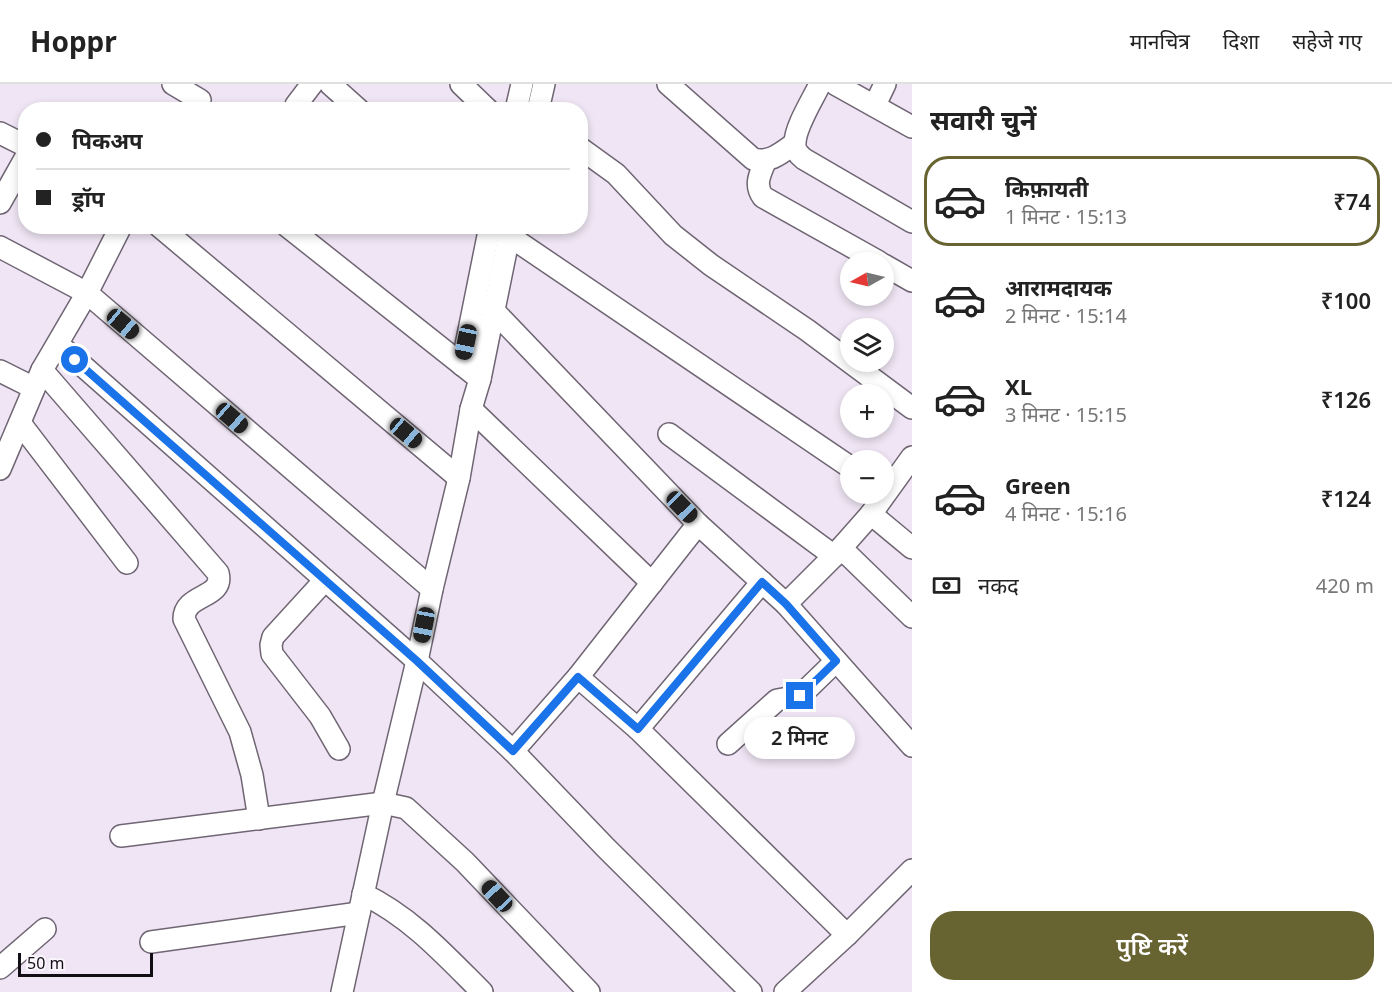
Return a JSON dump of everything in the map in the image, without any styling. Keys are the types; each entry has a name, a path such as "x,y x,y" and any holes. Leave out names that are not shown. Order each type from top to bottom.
{"street":[{"path":"174,84 202,98"},
{"path":"298,102 312,84"},
{"path":"330,84 349,102"},
{"path":"461,84 480,102"},
{"path":"518,102 522,84"},
{"path":"540,102 544,84"},
{"path":"668,84 753,159 765,162 775,158 794,144 820,84"},
{"path":"835,84 912,127"},
{"path":"875,105 885,84"},
{"path":"0,133 18,142"},
{"path":"794,144 804,159 912,222"},
{"path":"588,154 616,174 673,236 711,265 807,330 912,408"},
{"path":"765,162 758,181 758,190 763,197 861,252"},
{"path":"0,203 18,172"},
{"path":"0,469 38,379 87,293 117,234"},
{"path":"169,234 459,478"},
{"path":"297,234 480,379"},
{"path":"462,365 500,234"},
{"path":"342,992 370,902 395,805 417,661 459,478 471,409 480,379 493,310 501,234"},
{"path":"508,234 840,460"},
{"path":"0,247 87,293 432,589"},
{"path":"894,271 912,281"},
{"path":"493,310 698,524 786,604 912,747"},
{"path":"58,344 417,661 513,751 614,856 751,992"},
{"path":"0,371 38,379 218,573 220,581 218,587 188,606 184,612 184,619 240,732 252,775 259,819"},
{"path":"471,409 652,583"},
{"path":"20,423 127,563"},
{"path":"669,434 837,552 912,617"},
{"path":"894,481 912,457"},
{"path":"786,604 837,552 878,504"},
{"path":"871,514 912,548"},
{"path":"513,751 578,677 698,524"},
{"path":"325,580 273,637 271,645 272,654 320,716 339,749"},
{"path":"638,729 762,582"},
{"path":"728,744 777,700 800,696 836,661"},
{"path":"578,677 638,729 847,935"},
{"path":"121,836 395,805 465,862 589,992"},
{"path":"785,992 847,935 912,870"},
{"path":"150,942 370,902 429,939 482,992"},
{"path":"0,968 45,929"}],"route":[{"path":"75,360 417,661 513,751 578,677 638,729 762,582 786,604 836,661 800,696"}]}
